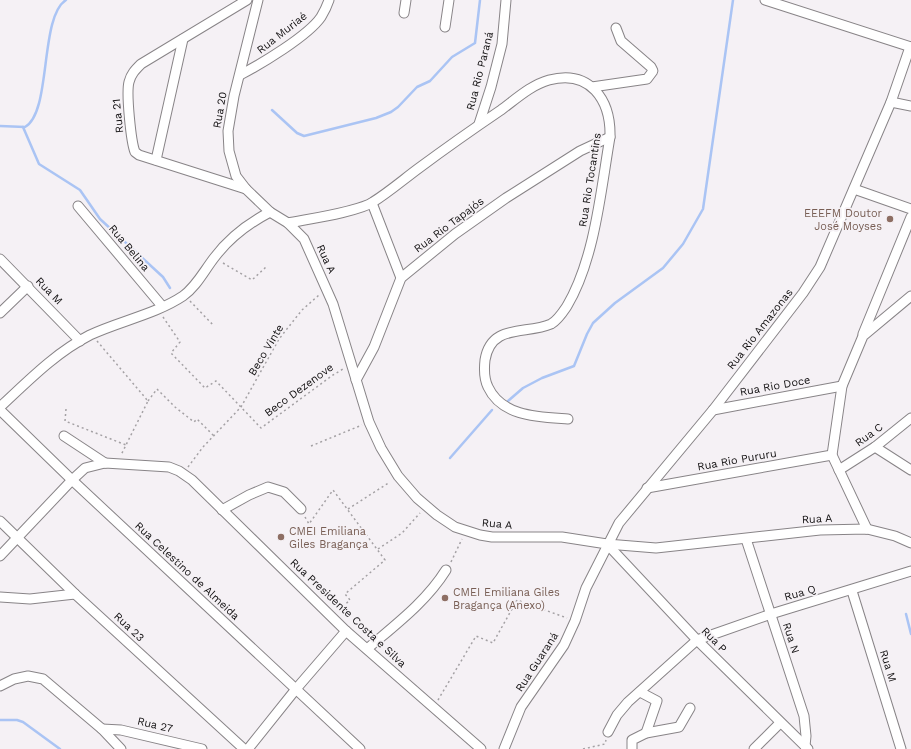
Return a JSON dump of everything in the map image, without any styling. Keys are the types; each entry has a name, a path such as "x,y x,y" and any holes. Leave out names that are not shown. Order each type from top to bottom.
{"street":[{"name":"Rua 21","path":"246,189 140,155 134,148 128,84 132,73 141,64 248,0"},
{"name":"Rua 20","path":"258,0 228,131 228,151 236,176 246,189 270,212"},
{"name":"Rua Muriaé","path":"240,75 261,64 313,26 321,17 329,0"},
{"path":"404,13 406,0"},
{"path":"445,26 449,0"},
{"name":"Rua Rio Paraná","path":"479,124 491,87 502,44 506,0"},
{"path":"764,0 911,47"},
{"path":"592,87 647,79 651,75 653,70 621,41 616,28"},
{"path":"156,160 183,38"},
{"name":"Rua Rio Amazonas","path":"607,544 618,523 713,410 808,286 820,267 891,102 911,47"},
{"name":"Rua Rio Tocantins","path":"288,223 372,203 479,124 533,87 548,80 561,77 572,78 592,87 605,103 610,123 610,136 594,232 578,282 567,305 559,316 551,323 508,332 500,336 489,348 484,365 486,382 490,391 503,405 529,416 568,419"},
{"path":"891,102 911,106"},
{"name":"Rua Rio Tapajós","path":"356,380 374,346 401,278 455,234 506,198 573,155 610,136"},
{"path":"854,189 911,209"},
{"path":"372,203 401,278"},
{"name":"Rua Belina","path":"78,206 159,307"},
{"path":"0,408 43,367 65,350 91,335 184,295 196,283 214,258 240,230 270,212"},
{"name":"Rua A","path":"270,212 288,223 304,239 333,304 351,367 369,422 380,448 398,476 426,507 446,522 466,532 492,537 562,537 607,544 656,548 820,530 867,529 895,536 911,543"},
{"path":"867,529 832,455 842,386 911,217"},
{"name":"Rua M","path":"0,259 80,341"},
{"path":"0,313 28,286"},
{"path":"862,336 911,296"},
{"name":"Rua Rio Doce","path":"713,410 842,386"},
{"name":"Rua Celestino de Almeida","path":"0,408 72,480 360,749"},
{"name":"Rua C","path":"839,470 875,447 911,418"},
{"path":"64,436 105,463"},
{"path":"875,447 911,470"},
{"name":"Rua Rio Pururu","path":"647,488 832,455"},
{"name":"Rua Presidente Costa e Silva","path":"0,556 72,480 86,468 105,463 117,463 169,468 183,473 346,630 481,749"},
{"path":"222,510 249,495 268,487 284,492 300,509"},
{"name":"Rua 23","path":"0,521 75,594 244,749"},
{"name":"Rua N","path":"746,538 804,716 806,748"},
{"name":"Rua Guaraná","path":"504,749 521,707 564,645 575,621 586,588 607,544"},
{"name":"Rua P","path":"607,544 697,640 806,748"},
{"path":"367,649 427,596 436,586 446,570"},
{"name":"Rua Q","path":"697,640 771,614 852,591 911,571"},
{"name":"Rua M","path":"852,591 901,749"},
{"path":"0,597 30,598 75,594"},
{"path":"248,749 346,630"},
{"path":"608,732 617,715 697,640"},
{"path":"0,686 14,679 28,676 43,679 102,729 121,749"},
{"path":"640,692 657,701 646,733"},
{"path":"632,749 632,740 646,733 679,727 690,708"},
{"path":"754,749 780,723"},
{"name":"Rua 27","path":"102,729 121,730 202,749"}],"path":[{"path":"214,258 252,280 266,267"},
{"name":"Beco Vinte","path":"183,473 241,407 279,339 302,310 326,288"},
{"path":"184,295 214,326"},
{"path":"159,307 180,342 171,353 205,388 216,381 241,407"},
{"path":"91,335 148,401"},
{"name":"Beco Dezenove","path":"241,407 261,428 333,375 351,367"},
{"path":"117,463 148,401 157,388 175,407 194,422 197,419 214,436"},
{"path":"66,409 65,421 126,445"},
{"path":"311,446 369,422"},
{"path":"348,510 398,476"},
{"path":"300,509 309,524 333,490 385,560 345,594 350,600 332,617"},
{"path":"378,549 402,533 426,507"},
{"path":"446,570 466,532"},
{"path":"433,708 476,636 493,643 517,600 575,621"},
{"path":"583,749 604,744 608,732"}],"waterway":[{"path":"0,126 25,127 33,118 39,103 43,85 52,25 58,10 66,0"},
{"path":"272,110 297,133 304,136 376,118 391,112 398,107 417,87 430,81 452,57 475,43 480,0"},
{"path":"508,401 523,388 542,378 574,366 593,323 615,303 663,268 683,244 703,209 733,0"},
{"path":"23,127 39,164 80,190 100,219 163,277 170,288"},
{"path":"450,458 492,410"},
{"path":"906,614 911,634"},
{"path":"0,720 17,720 23,722 60,749"}],"place":[{"name":"EEEFM Doutor José Moyses","path":"890,219"},
{"name":"CMEI Emiliana Giles Bragança","path":"281,537"},
{"name":"CMEI Emiliana Giles Bragança (Anexo)","path":"445,598"}]}
